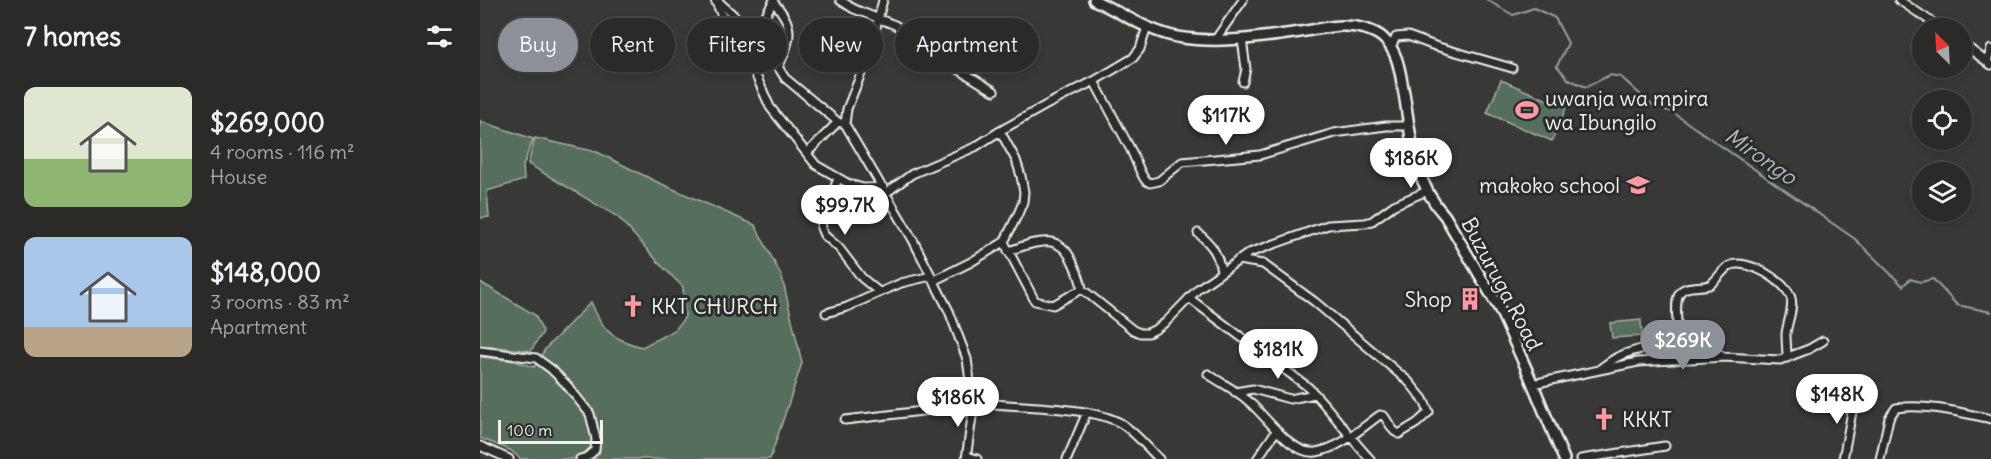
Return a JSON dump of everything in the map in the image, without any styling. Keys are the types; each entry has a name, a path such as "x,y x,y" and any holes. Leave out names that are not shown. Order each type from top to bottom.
{"main road":[{"path":"1094,0 1147,27 1177,37 1215,40 1242,39 1344,26 1376,34 1390,47"},
{"name":"Buzuruga Road","path":"1390,47 1396,56 1419,172 1427,191 1445,216 1491,294 1566,459"}],"street":[{"path":"716,0 737,18"},
{"path":"716,0 724,18"},
{"path":"840,0 854,9 878,18 883,0"},
{"path":"1215,40 1243,0"},
{"path":"1899,0 1926,18"},
{"path":"764,18 774,1 787,18"},
{"path":"787,20 790,31 787,45"},
{"path":"883,20 895,25 994,91"},
{"path":"754,72 770,107 816,165 838,179 863,188 884,190 912,174 975,147 1000,130 1094,81 1136,55 1147,27"},
{"path":"1390,47 1396,38 1408,36 1512,68"},
{"path":"1242,39 1246,69 1243,82"},
{"path":"1989,64 1991,49"},
{"path":"1972,51 1989,64"},
{"path":"781,72 842,123 884,190 932,279 959,334 967,359 974,403 966,457 977,459"},
{"path":"807,153 842,123 862,72"},
{"path":"1094,81 1143,177 1150,183 1159,181 1182,162 1260,155 1334,133 1386,126 1409,126"},
{"path":"826,313 847,307 901,283 932,279 971,262 1004,242 1018,214 1024,192 1016,160 1000,130"},
{"path":"838,179 824,212 821,228 824,235 839,248 862,278 879,292"},
{"path":"1008,251 1037,242 1056,243 1070,257 1082,289 1133,330 1148,333 1161,325 1221,272 1249,254 1328,225 1372,221 1394,204 1427,191"},
{"path":"1198,233 1211,244 1218,254 1221,272"},
{"path":"1004,242 1035,301 1053,305 1082,289"},
{"path":"1208,374 1247,399 1282,438 1313,453 1350,438 1382,415 1394,431 1400,434 1428,414 1428,408 1409,382 1316,302 1263,264 1238,260"},
{"path":"1601,368 1621,355 1650,346 1673,335 1677,331 1679,294 1686,289 1707,285 1730,266 1743,264 1752,266 1779,282 1789,294 1792,303 1786,335 1786,358"},
{"path":"1189,298 1297,378 1315,394 1370,459"},
{"path":"1673,335 1703,345 1724,357"},
{"path":"1532,384 1638,362 1724,357 1770,360 1786,358 1809,349 1823,340"},
{"path":"480,351 536,358 566,384 590,414 596,439 595,450 587,457 580,459"},
{"path":"1235,392 1253,389 1290,399 1315,394"},
{"path":"1844,459 1855,396"},
{"path":"844,420 974,403 1088,412 1120,423 1159,459"},
{"path":"1880,459 1888,418 1896,408 1903,406 1937,409 1991,419"},
{"path":"1067,459 1088,412"},
{"path":"1257,459 1276,431"},
{"path":"480,446 508,459"},
{"path":"1581,459 1665,446"}],"green space":[{"name":"uwanja wa mpira wa Ibungilo","path":"1501,80 1566,108 1552,141 1487,113"},
{"path":"480,121 533,139 523,166 524,180 487,191 489,217 480,218"},
{"path":"535,138 597,152 655,181 755,225 782,277 802,363 770,459 521,459 510,450 480,438 480,357 515,361 534,367 546,348 591,302 609,332 623,341 642,347 675,330 685,317 683,287 618,217 528,164"},
{"path":"480,282 535,315 543,332 531,351 480,345"},
{"path":"1641,320 1642,336 1612,338 1610,323"}],"waterway":[{"name":"Mirongo","path":"1487,0 1513,15 1534,8 1555,18 1568,43 1557,66 1568,79 1586,87 1610,75 1621,77 1653,106 1672,112 1855,239 1903,286 1910,279 1921,282 1933,279 1957,305 1991,312"}],"place":[{"name":"uwanja wa mpira wa Ibungilo","path":"1527,110"},
{"name":"makoko school","path":"1638,185"},
{"name":"Shop","path":"1470,299"},
{"name":"KKT CHURCH","path":"633,306"},
{"name":"KKKT","path":"1604,419"}]}
